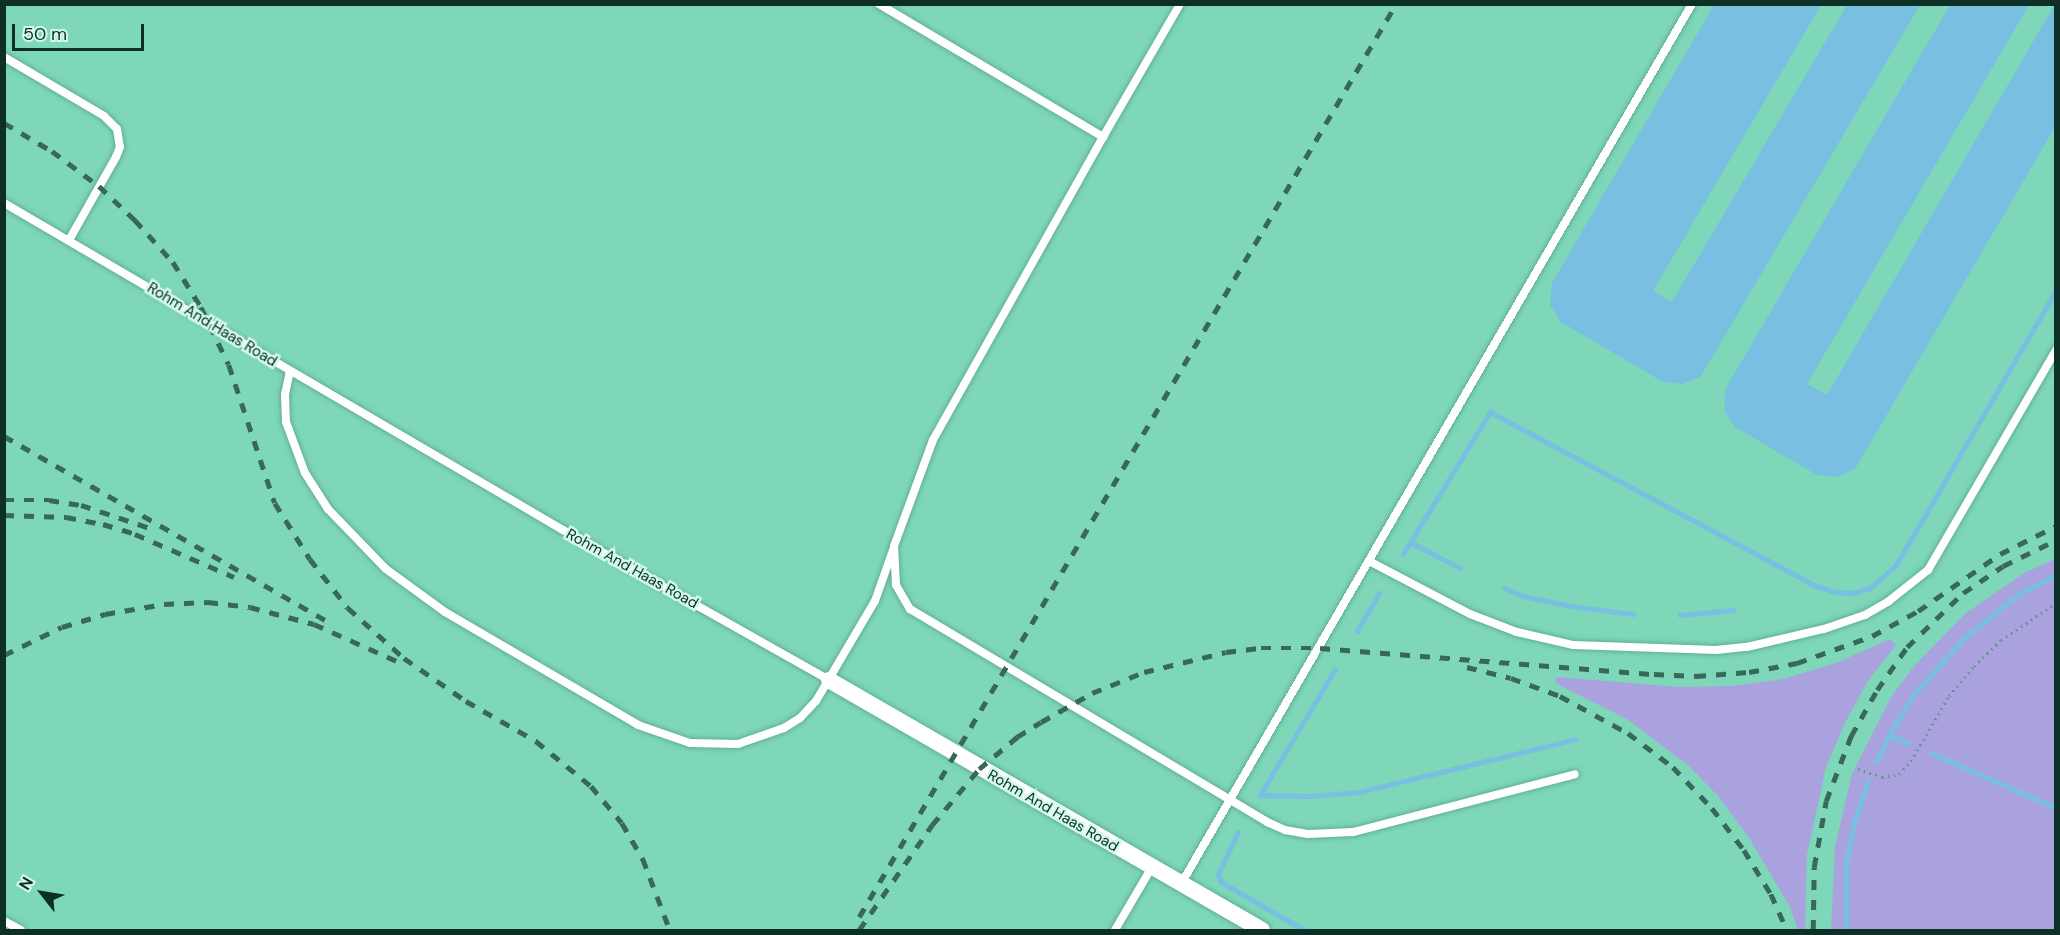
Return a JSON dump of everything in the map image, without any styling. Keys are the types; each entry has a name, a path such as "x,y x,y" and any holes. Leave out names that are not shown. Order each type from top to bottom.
{"street":[{"name":"Rohm And Haas Road","path":"829,680 1262,930"}],"lane":[{"path":"879,4 1103,136"},
{"path":"290,371 285,394 286,422 294,449 328,509 358,542 416,594 638,725 690,744 738,744 784,728 800,718 816,701 875,601 933,440 1103,136 1180,4"},
{"path":"1181,884 1692,4"},
{"path":"4,57 104,116 117,129 120,147 116,157 69,240"},
{"name":"Rohm And Haas Road","path":"4,203 290,371 829,680"},
{"path":"1369,561 1470,614 1517,632 1573,645 1716,650 1747,646 1824,629 1864,615 1889,601 1928,570 2055,350"},
{"path":"894,546 896,585 910,609 1230,800 1285,830 1333,835 1353,832 1575,774"},
{"path":"1115,930 1152,867"},
{"path":"4,921 21,930"}],"path":[{"path":"1858,769 1882,777 1899,774 1911,761 1949,696 1974,666 2001,640 2055,603"}],"shaded area":[{"path":"5,5 2055,5 2055,930 5,930"},
{"path":"2055,559 2055,930 1831,930 1835,846 1852,774 1891,697 1915,665 1966,613 2024,573"},
{"path":"1890,639 1896,645 1868,681 1846,721 1826,767 1807,855 1805,930 1798,930 1790,907 1748,836 1718,796 1690,767 1627,719 1555,683 1556,677 1680,687 1732,686 1783,679 1836,663"}],"water":[{"path":"2055,4 2055,127 1855,469 1837,477 1817,475 1735,427 1724,410 1726,388 1950,5 2029,5 1807,384 1827,395"},
{"path":"1714,5 1821,5 1653,291 1672,302 1847,5 1920,5 1701,376 1682,384 1663,382 1561,322 1550,305 1552,283"}],"waterway":[{"path":"1403,554 1490,412 1816,586 1836,592 1852,593 1870,588 1896,565 2056,290"},
{"path":"1410,542 1460,568"},
{"path":"1889,735 1914,694 1963,639 2019,594 2056,575"},
{"path":"1504,588 1523,596 1571,606 1633,614"},
{"path":"1357,631 1379,593"},
{"path":"1680,615 1734,610"},
{"path":"1335,669 1260,795 1310,796 1359,792 1576,739"},
{"path":"1876,762 1889,735 1908,743"},
{"path":"1931,753 2056,808"},
{"path":"1846,930 1846,863 1854,822 1868,781"},
{"path":"1238,832 1218,874 1221,882 1304,930"}],"railway":[{"path":"859,917 1396,4"},
{"path":"4,123 52,151 99,186 135,220 173,262 201,307 229,365 275,503 310,559 348,608 404,658 466,701 536,741 591,786 622,823 643,859 670,930"},
{"path":"4,436 332,624"},
{"path":"4,500 49,500 81,505 150,528"},
{"path":"4,515 66,517 103,524 135,534 234,577"},
{"path":"859,930 932,825 979,769 1017,737 1041,722 1092,693 1144,672 1226,652 1261,648 1320,648 1654,674 1696,676 1749,672 1797,663 1872,636 1918,611 2000,554 2056,526"},
{"path":"1813,930 1814,867 1826,801 1851,736 1877,690 1907,647 1963,593 2003,566 2056,540"},
{"path":"4,655 62,627 105,614 164,604 208,602 250,607 314,624 401,663"},
{"path":"1467,667 1511,678 1560,696 1628,733 1673,767 1712,808 1744,850 1771,894 1787,930"}]}
